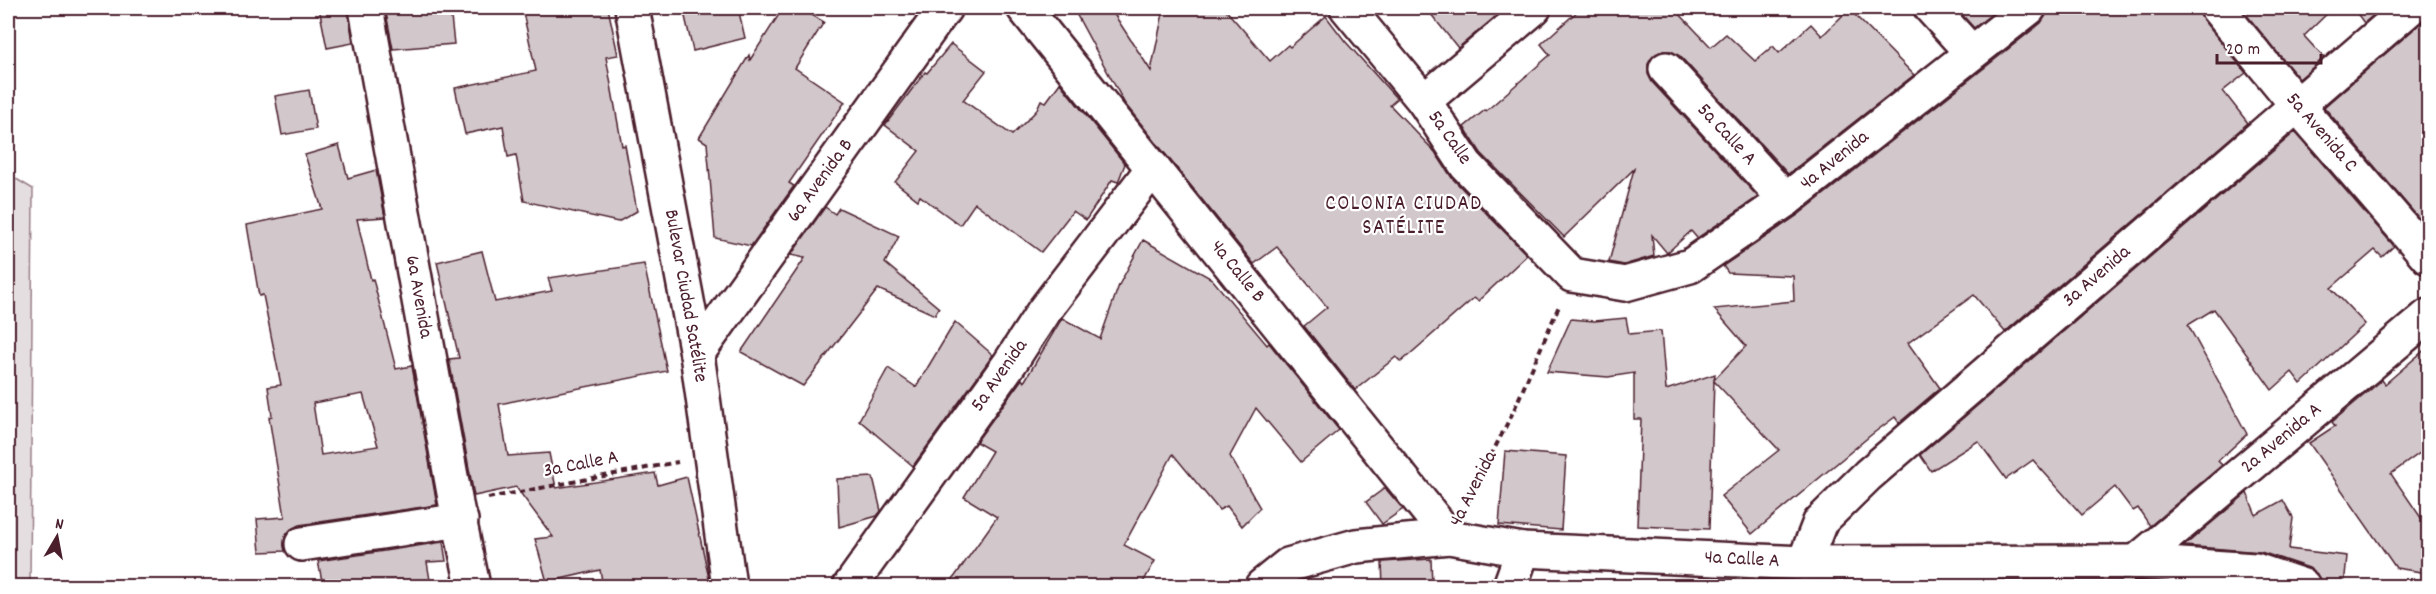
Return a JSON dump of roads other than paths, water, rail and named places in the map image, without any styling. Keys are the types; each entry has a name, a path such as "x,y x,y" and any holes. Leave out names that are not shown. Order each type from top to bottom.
{"street":[{"name":"6a Avenida","path":"366,8 473,586"},
{"name":"Bulevar Ciudad Satélite","path":"632,8 697,354 729,586"},
{"name":"6a Avenida B","path":"697,354 945,8"},
{"name":"4a Calle B","path":"1024,8 1449,537"},
{"name":"5a Calle","path":"1347,8 1424,101 1466,165 1572,275 1625,284"},
{"path":"1424,101 1534,8"},
{"path":"1931,8 1971,52"},
{"name":"4a Avenida","path":"1625,284 1690,266 1786,200 2029,8"},
{"name":"5a Avenida C","path":"2217,8 2296,105 2428,257"},
{"name":"3a Avenida","path":"1804,562 1820,522 1868,475 2410,8"},
{"name":"5a Calle A","path":"1666,69 1786,200"},
{"name":"5a Avenida","path":"850,586 1010,363 1043,312 1154,168"},
{"name":"2a Avenida A","path":"2136,562 2428,316"},
{"path":"302,544 458,512"},
{"name":"4a Calle A","path":"1262,586 1288,565 1356,546 1449,537 1523,550 1804,562 2136,562 2255,570 2303,586"},
{"path":"1510,586 1523,550"}],"district":[{"name":"COLONIA CIUDAD SATÉLITE","path":"1404,217"}]}
